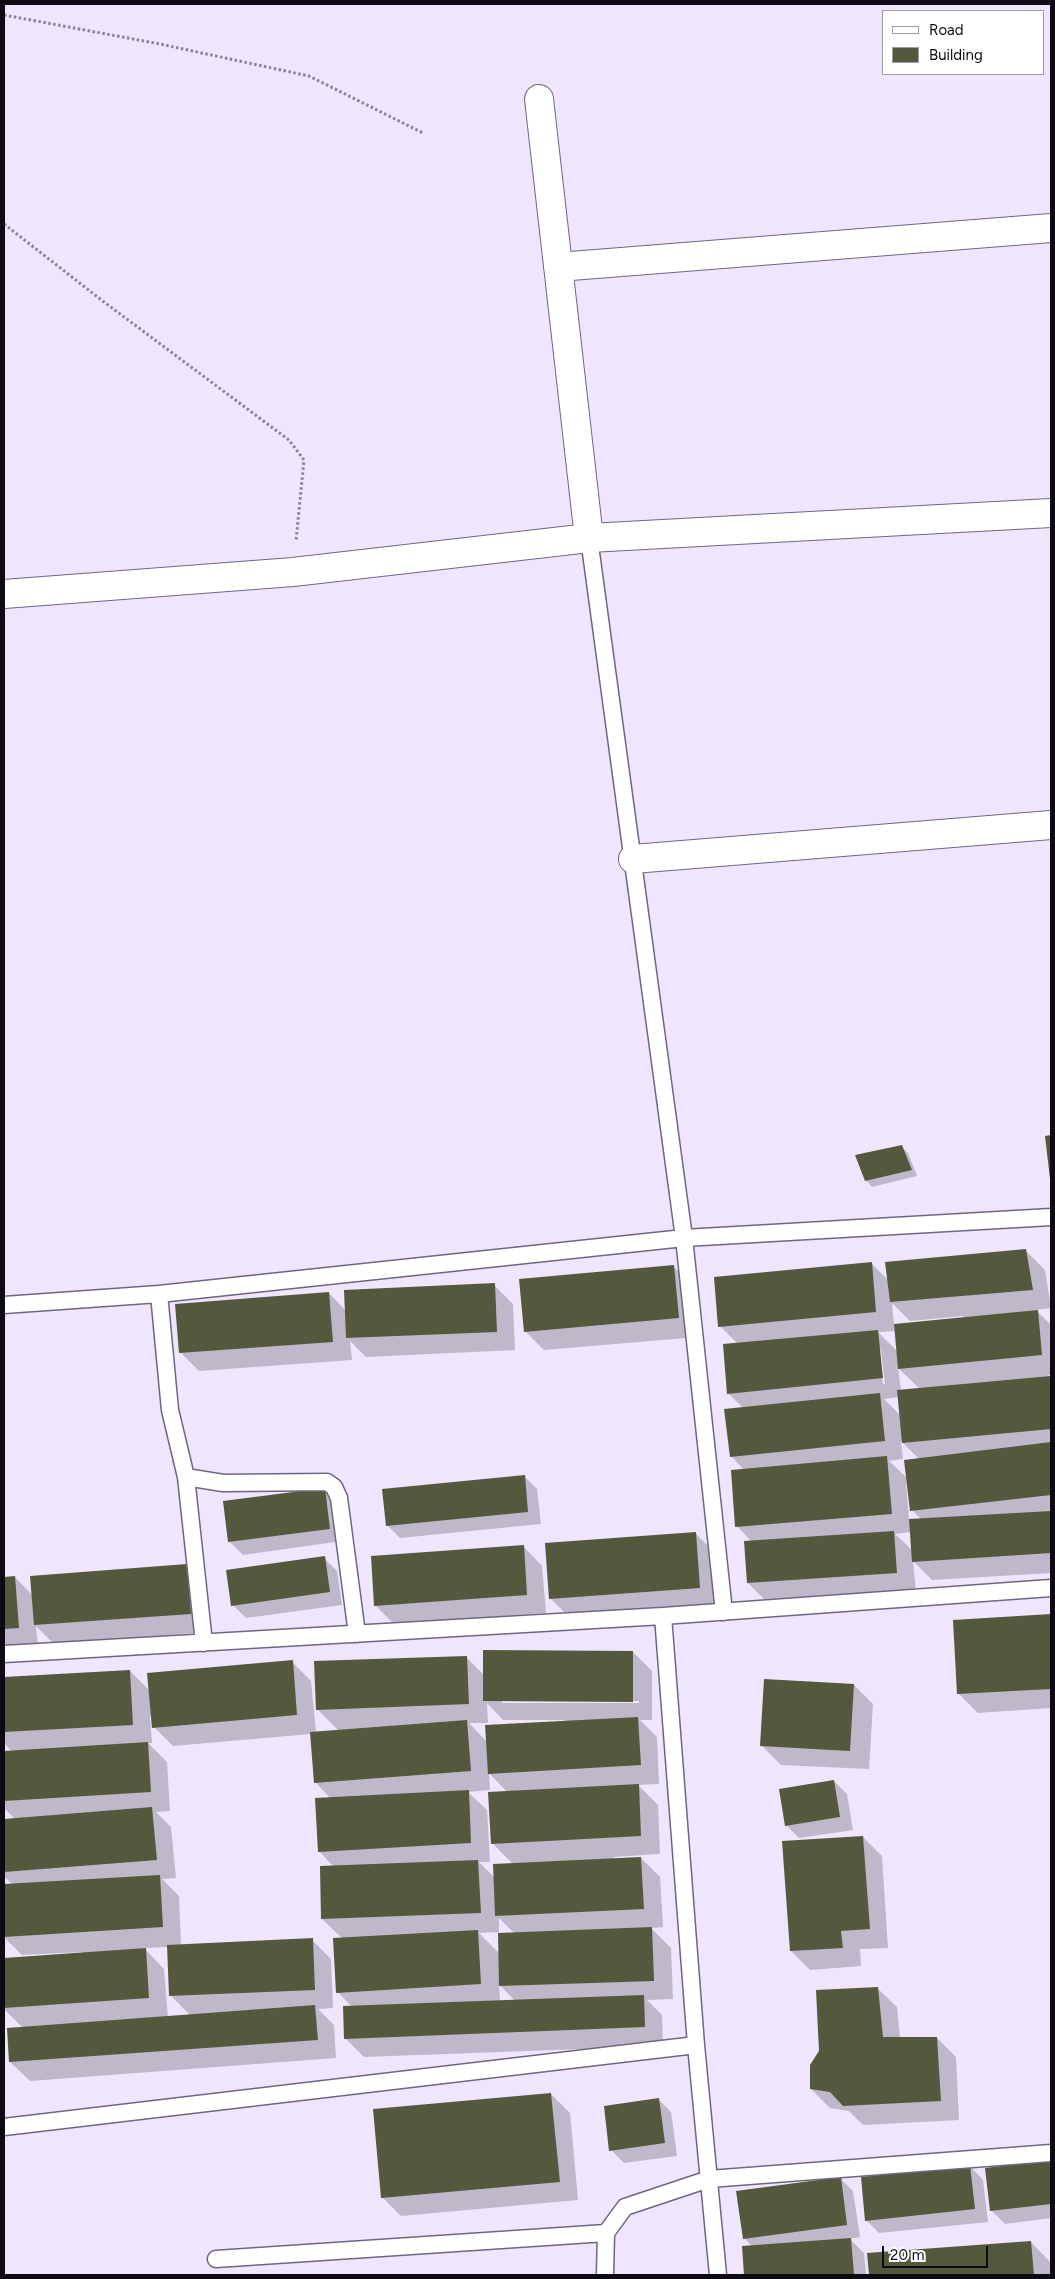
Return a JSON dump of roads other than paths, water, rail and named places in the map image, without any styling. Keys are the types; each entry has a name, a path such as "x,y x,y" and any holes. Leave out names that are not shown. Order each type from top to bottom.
{"street":[{"path":"539,99 589,538"},
{"path":"558,267 1051,228"},
{"path":"4,594 293,572 589,538 1051,513"},
{"path":"633,858 1051,825"}],"lane":[{"path":"589,538 684,1238 724,1612"},
{"path":"4,1306 160,1294 684,1238 1051,1217"},
{"path":"160,1294 170,1410 186,1477 204,1643"},
{"path":"186,1477 223,1483 327,1482 334,1487 339,1498 357,1634"},
{"path":"4,1654 663,1616 1051,1588"},
{"path":"663,1616 696,2045 718,2275"},
{"path":"4,2127 696,2045"},
{"path":"605,2275 606,2233 624,2207 709,2179 1051,2153"},
{"path":"216,2259 606,2233"}]}
